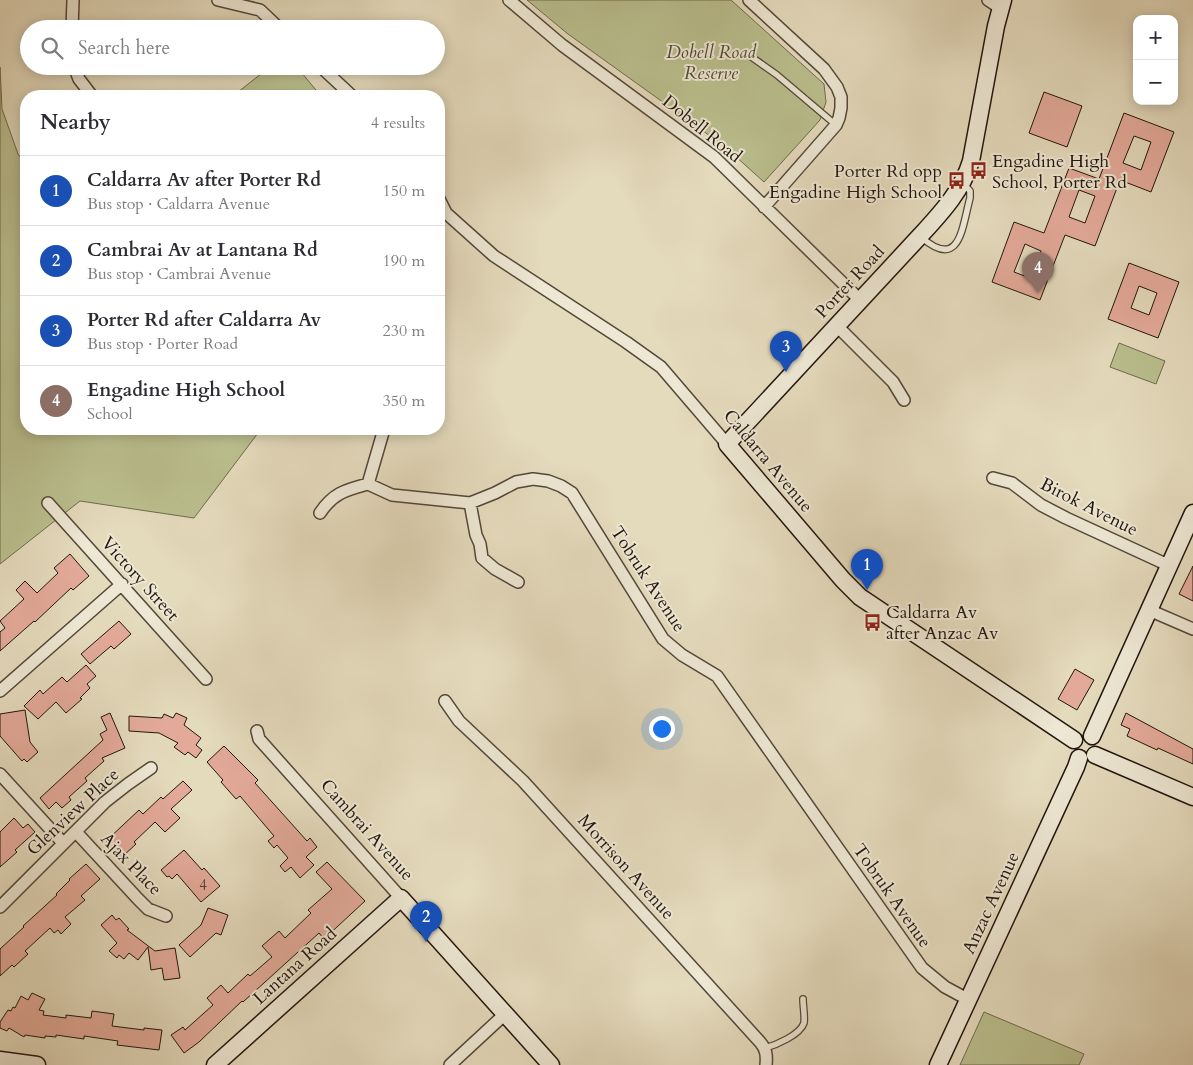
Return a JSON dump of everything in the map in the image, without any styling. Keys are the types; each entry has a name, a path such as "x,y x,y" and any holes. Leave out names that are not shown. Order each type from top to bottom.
{"street":[{"path":"72,20 73,0"},
{"path":"218,0 260,10 271,20"},
{"name":"Dobell Road","path":"510,0 562,45 714,157 860,300"},
{"path":"750,0 824,69 838,87 841,97 841,108 836,126 764,207"},
{"name":"Porter Road","path":"727,444 920,236 948,204 962,183 971,161 997,3"},
{"path":"77,75 87,90"},
{"path":"330,75 346,90"},
{"name":"Caldarra Avenue","path":"445,211 494,256 586,315 661,367 843,580 860,597 1074,740"},
{"path":"837,326 893,382 904,400"},
{"path":"320,513 328,501 343,491 368,484 382,435"},
{"name":"Birok Avenue","path":"994,478 1012,484 1041,505 1066,518 1170,566"},
{"name":"Tobruk Avenue","path":"368,484 392,495 470,503 516,482 533,479 548,481 572,493 662,639 682,655 716,676 922,968 945,987 968,1000"},
{"name":"Victory Street","path":"48,503 206,679"},
{"path":"470,503 482,558 495,569 518,582"},
{"path":"1092,736 1193,513"},
{"path":"0,691 122,584"},
{"path":"1149,610 1193,629"},
{"name":"Morrison Avenue","path":"445,701 459,721 524,781 765,1048"},
{"name":"Cambrai Avenue","path":"257,731 259,739 551,1065"},
{"path":"1081,735 1092,736 1098,746 1095,755 1087,760 1079,758 1073,750 1074,740 1081,735"},
{"path":"1095,755 1193,797"},
{"name":"Anzac Avenue","path":"938,1065 1079,758"},
{"name":"Glenview Place","path":"0,907 105,802 151,768"},
{"path":"0,774 64,844"},
{"name":"Ajax Place","path":"76,832 143,904 166,916"},
{"name":"Lantana Road","path":"215,1065 401,898"},
{"path":"450,1065 506,1014"},
{"path":"765,1048 767,1056 766,1065"},
{"path":"0,1060 37,1065"}],"lane":[{"path":"746,52 836,126"},
{"path":"920,236 939,250 948,250 956,244 971,196 970,191 962,183"},
{"path":"765,1048 784,1041 802,1026 804,1022 803,999"}],"green space":[{"name":"Dobell Road Reserve","path":"527,0 731,0 824,84 826,102 820,120 764,182 724,146 568,34"},
{"path":"0,67 2,109 20,157 20,435 256,435 194,518 80,501 0,564"},
{"path":"260,75 304,75 316,90 241,90"},
{"path":"1119,343 1165,361 1156,384 1110,367"},
{"path":"984,1012 1084,1054 1079,1065 960,1065"}],"building":[{"path":"1044,92 1082,106 1067,147 1029,133"},
{"path":"1124,113 1174,132 1151,192 1120,180 1095,246 1065,235 1040,300 992,282 1014,222 1044,233 1069,168 1099,179","holes":["1134,136 1151,142 1141,170 1123,163","1079,190 1095,196 1085,223 1069,217","1025,244 1041,251 1030,278 1014,272"]},
{"path":"1129,263 1179,282 1158,338 1108,319","holes":["1139,286 1157,293 1149,315 1131,308"]},
{"path":"70,554 89,576 73,590 71,588 35,622 0,651 0,632 5,628 0,621 24,599 16,590 25,581 37,593 58,573 54,568"},
{"path":"1193,566 1193,601 1179,594"},
{"path":"119,621 131,634 114,649 111,646 90,664 81,654"},
{"path":"86,665 96,676 87,684 90,688 80,698 82,699 66,713 56,702 38,719 24,706 40,690 43,694 62,677 67,682"},
{"path":"1075,669 1094,680 1077,710 1058,699"},
{"path":"25,710 30,742 38,752 27,762 24,759 22,761 0,736 0,714"},
{"path":"110,713 125,748 102,758 104,761 85,778 87,781 69,797 71,800 62,808 56,802 49,809 40,798 103,740 100,734 107,730 101,717"},
{"path":"176,713 187,718 184,725 201,738 196,745 202,750 196,758 188,752 185,755 174,747 178,743 159,733 129,731 129,716 162,718 164,714 173,718"},
{"path":"1126,713 1193,749 1193,764 1127,736 1130,729 1121,725"},
{"path":"224,746 258,780 255,783 307,841 310,838 317,847 306,857 314,865 300,878 291,867 285,872 280,866 288,858 277,845 274,848 268,841 274,836 240,796 236,799 207,762"},
{"path":"183,781 192,790 171,809 180,818 165,832 155,822 134,842 136,844 121,858 106,841 139,810 143,814 161,797 163,799"},
{"path":"14,818 23,828 28,824 35,832 0,867 0,832"},
{"path":"184,850 220,886 201,902 177,874 172,879 169,876 167,877 161,870"},
{"path":"327,862 365,901 324,939 319,933 199,1042 184,1053 171,1035 183,1027 185,1030 213,1005 207,998 221,985 228,993 248,974 250,976 272,957 262,946 279,931 285,938 311,913 308,910 332,889 316,872"},
{"path":"86,864 100,879 81,896 85,900 65,917 71,924 61,934 58,930 54,933 50,928 25,951 28,954 14,967 12,965 0,976 0,949 57,895 69,879"},
{"path":"208,908 228,915 221,935 216,933 190,957 179,945 201,925"},
{"path":"112,915 116,920 119,918 129,929 127,930 155,951 175,948 180,978 164,980 162,968 151,970 148,947 138,960 129,953 124,959 119,955 117,958 109,951 117,943 101,925"},
{"path":"32,993 45,999 39,1010 44,1011 43,1015 66,1018 66,1015 91,1018 92,1011 114,1014 112,1026 162,1030 159,1050 117,1045 118,1041 84,1036 84,1039 56,1035 56,1037 45,1036 45,1038 25,1035 24,1037 9,1028 7,1031 0,1028 0,1022 8,1010 11,1011 13,1007 15,1008 21,996 28,1000"}],"place":[{"name":"Engadine High School, Porter Rd","path":"978,171"},
{"name":"Porter Rd opp Engadine High School","path":"956,181"},
{"name":"Engadine High School","path":"1038,293"},
{"name":"Porter Rd after Caldarra Av","path":"786,372"},
{"name":"Caldarra Av after Porter Rd","path":"867,590"},
{"name":"Caldarra Av after Anzac Av","path":"872,622"},
{"name":"Cambrai Av at Lantana Rd","path":"426,942"}]}
